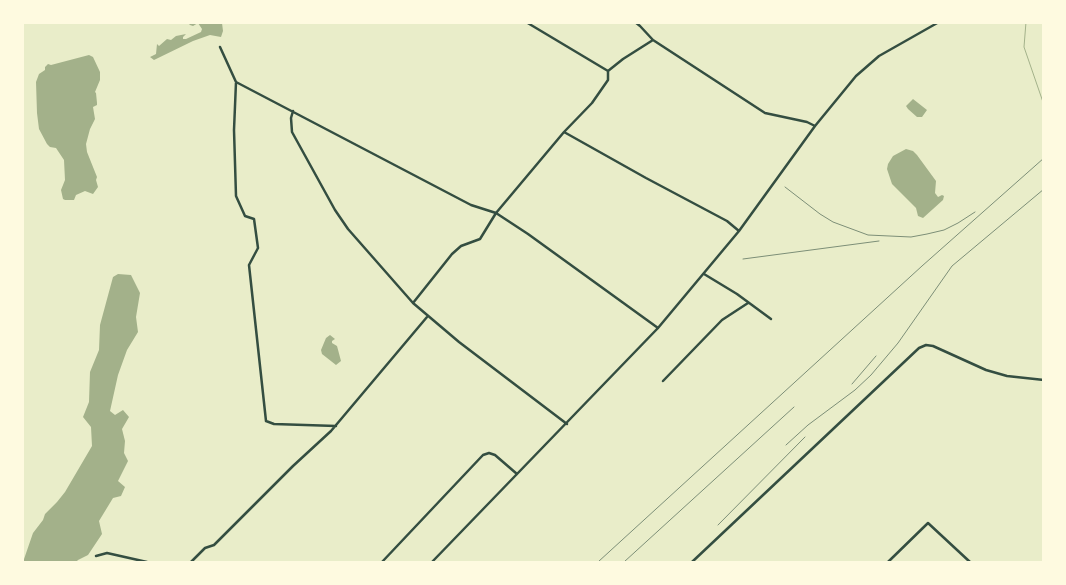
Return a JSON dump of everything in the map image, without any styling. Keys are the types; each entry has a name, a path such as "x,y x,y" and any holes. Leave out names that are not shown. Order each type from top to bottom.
{"street":[{"path":"526,22 608,71"},
{"path":"635,22 653,40 764,113 807,122 815,126"},
{"path":"432,562 658,328 739,230 815,126 856,76 879,56 939,22"},
{"path":"608,71 653,40"},
{"path":"220,47 236,82 234,130 236,196 245,216 254,219 258,248 249,265 266,421 274,424 336,426"},
{"path":"413,303 452,254 462,246 480,239 496,213 564,132 592,103 608,80 608,71"},
{"path":"236,82 471,205 496,213 658,328"},
{"path":"293,111 290,125 292,132 348,229 413,303 428,317 567,424"},
{"path":"564,132 646,178 728,220 739,230"},
{"path":"703,273 771,319"},
{"path":"663,381 722,320 748,303"},
{"path":"191,562 205,548 214,546 336,426 428,317"},
{"path":"692,562 919,348 926,345 933,346 986,370 1007,376 1044,380"},
{"path":"382,562 483,455 489,453 496,455 517,474"},
{"path":"888,562 928,523 970,562"},
{"path":"96,556 107,553 147,562"}],"shaded area":[{"path":"188,23 198,23 193,26"},
{"path":"198,23 222,23 223,31 221,37 210,35 154,60 150,57 156,54 157,44 159,46 167,39 171,40 176,36 186,34 183,39 186,39 201,32 202,29"},
{"path":"89,55 93,57 100,72 100,80 95,92 97,105 93,107 95,119 86,144 87,152 97,177 98,187 93,194 85,191 76,195 74,200 65,200 61,190 65,180 64,160 56,148 50,147 47,144 39,129 36,82 39,74 45,70 48,64 51,65"},
{"path":"913,99 927,110 922,117 917,117 906,106"},
{"path":"906,149 913,151 917,155 936,181 935,193 938,197 944,196 943,200 923,218 918,216 916,208 892,184 887,169 893,156"},
{"path":"118,274 131,275 140,293 136,317 138,332 127,350 118,375 110,411 115,415 123,410 129,417 122,429 125,441 124,453 128,461 118,481 125,487 121,496 113,498 99,521 102,534 88,555 76,562 23,562 33,533 43,520 45,514 65,492 92,446 91,427 83,417 89,402 90,372 99,350 100,325 113,277"},
{"path":"330,335 335,339 332,343 337,346 341,361 336,365 322,354 321,350 326,338"}],"waterway":[{"path":"1026,22 1024,47 1044,105"}],"railway":[{"path":"598,562 922,266 1044,158"},
{"path":"785,187 833,222 868,235 911,237 927,234 944,230 975,212"},
{"path":"786,445 871,375 898,343 952,266 1044,189"},
{"path":"743,259 879,241"},
{"path":"852,384 876,356"},
{"path":"624,562 794,407"},
{"path":"718,525 805,437"}]}
